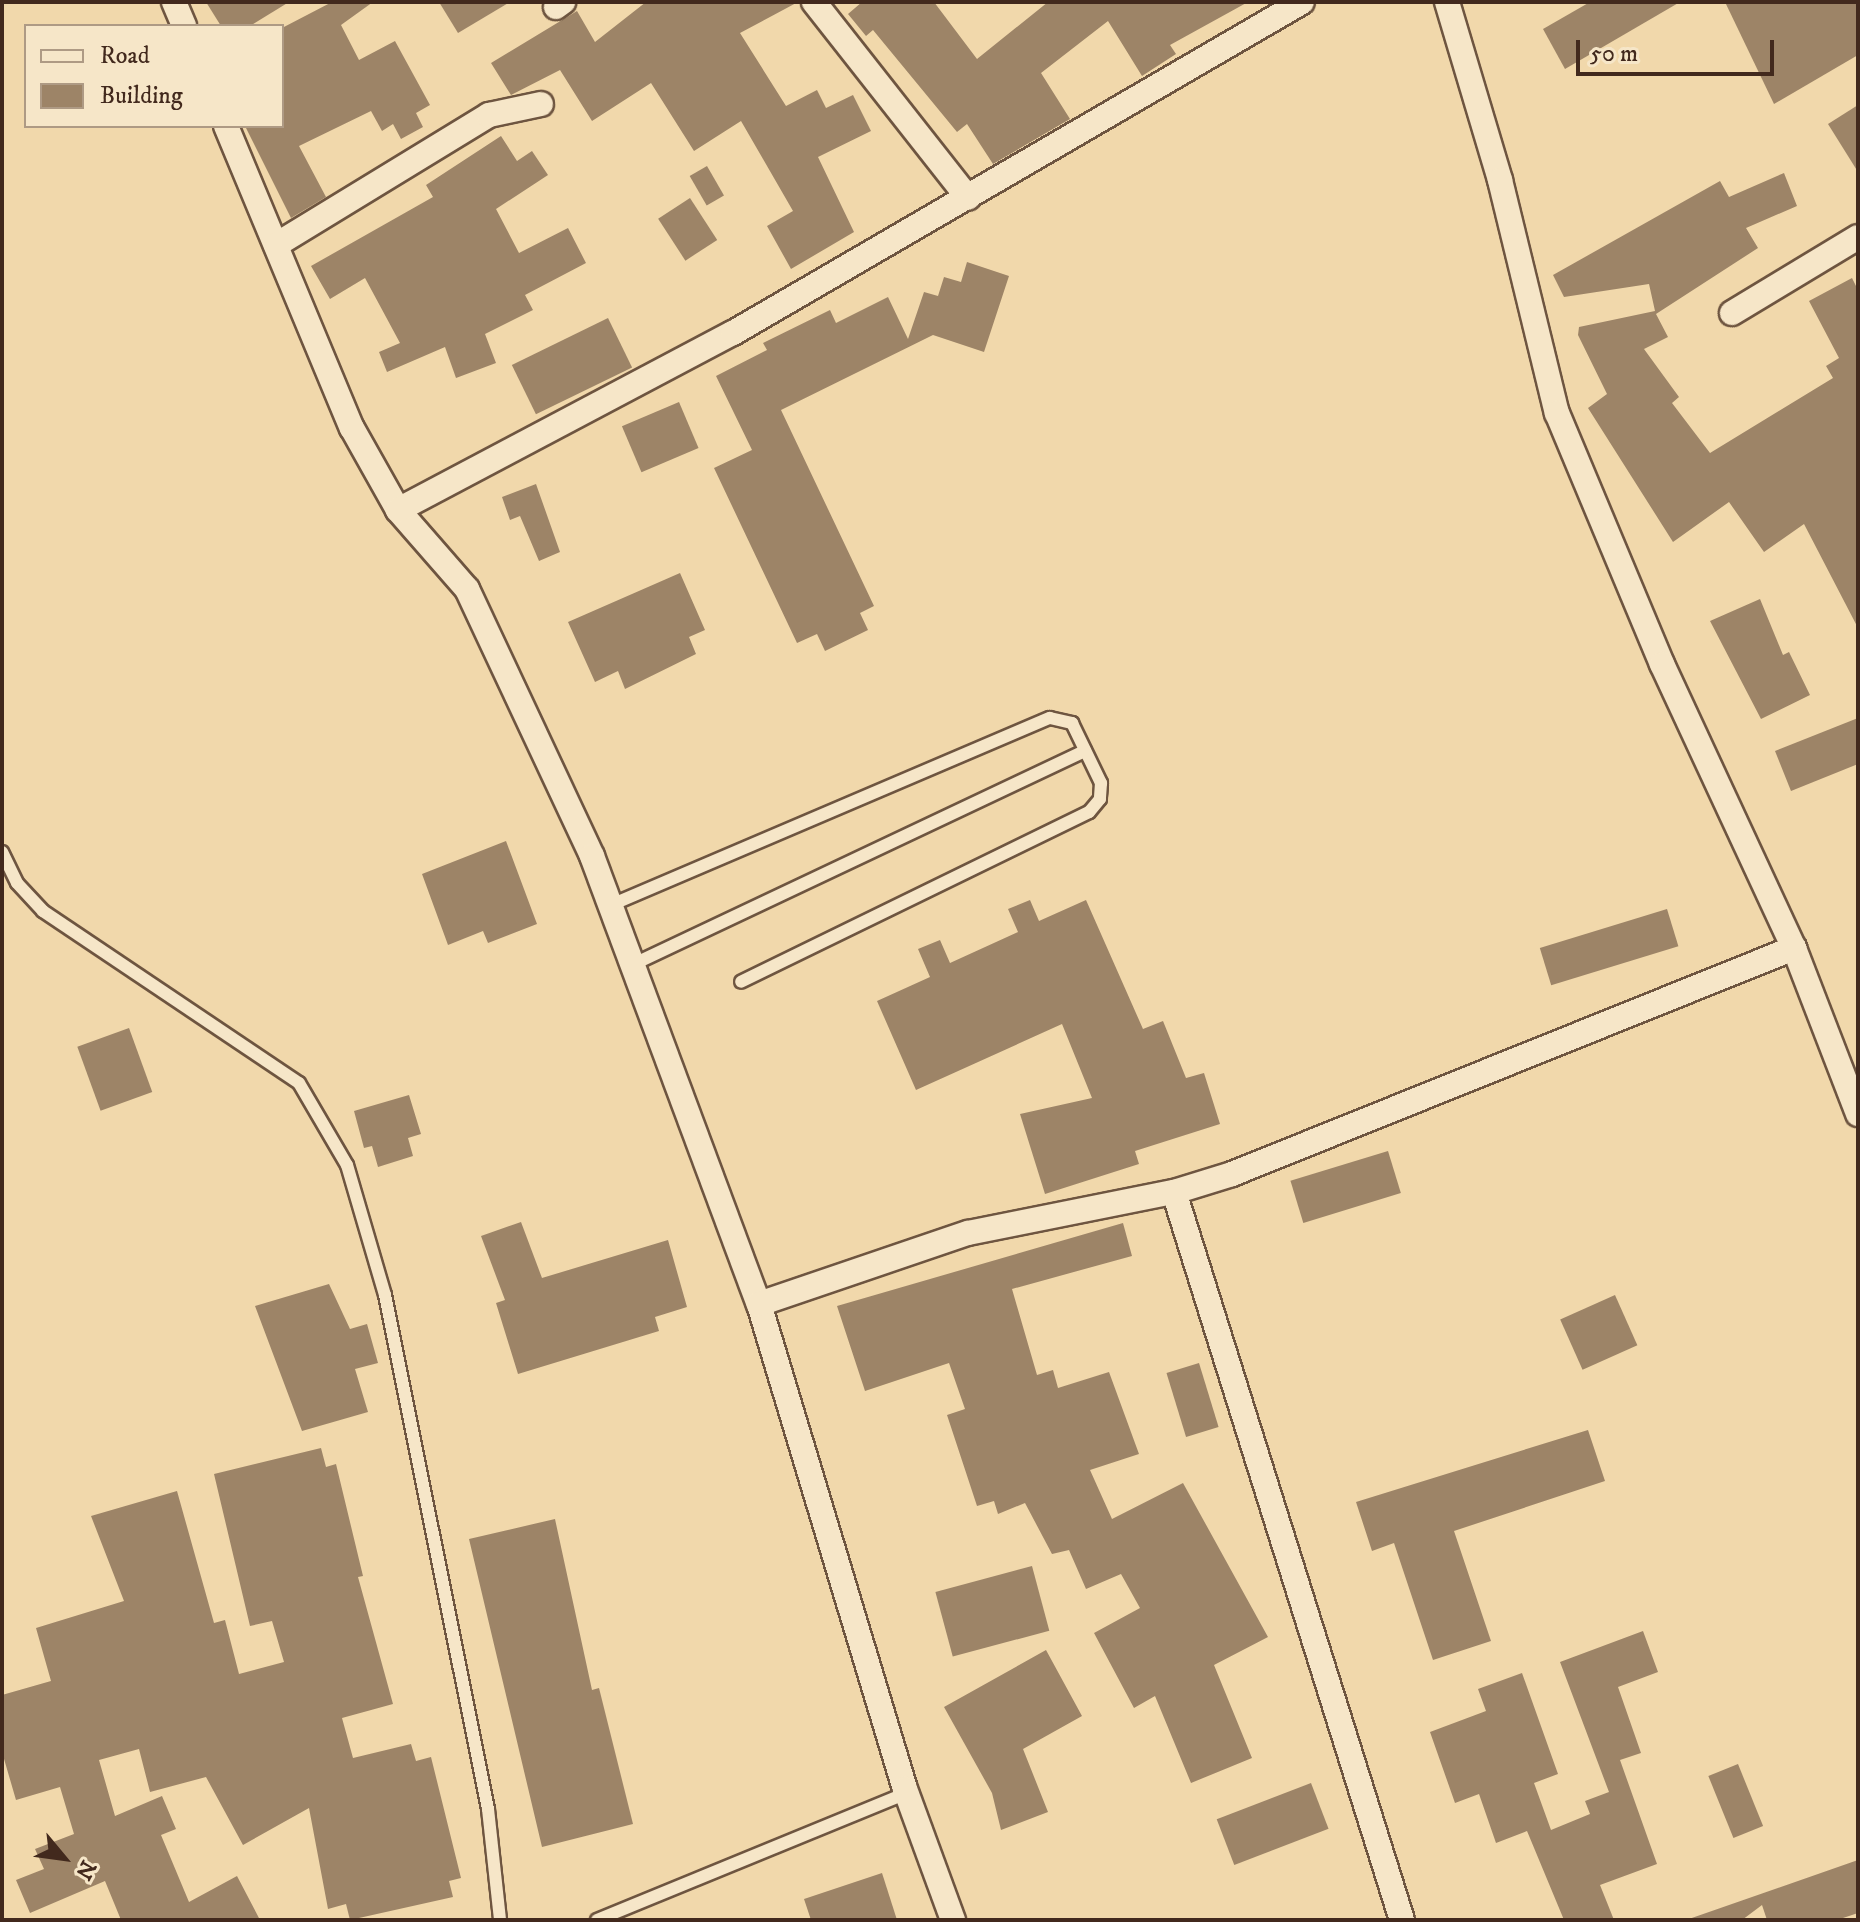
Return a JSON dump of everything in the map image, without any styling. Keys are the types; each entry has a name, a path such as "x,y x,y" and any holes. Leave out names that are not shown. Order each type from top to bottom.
{"street":[{"path":"174,2 183,24"},
{"path":"814,2 968,198"},
{"path":"398,510 733,333 1302,2"},
{"path":"1447,2 1500,180 1557,413 1662,664 1794,948 1858,1114"},
{"path":"276,245 489,115 541,104"},
{"path":"227,128 352,428 398,510 467,589 611,905 759,1304 907,1793 953,1920"},
{"path":"1732,313 1856,244"},
{"path":"759,1304 968,1233 1174,1192 1794,948"},
{"path":"1174,1192 1402,1920"}],"lane":[{"path":"611,905 1050,718 1072,723 1101,783 1100,799 1089,812 741,982"},
{"path":"634,964 1085,751"},
{"path":"2,852 17,883 43,911 299,1083 347,1165 385,1295 488,1809 500,1920"},
{"path":"597,1920 907,1793"}],"building":[{"path":"206,2 289,2 253,24 220,24"},
{"path":"332,2 373,2 341,25 359,60 395,41 430,105 416,113 423,127 401,139 393,124 382,131 371,111 299,146 326,197 291,218 246,128 284,128 284,27"},
{"path":"439,2 510,2 458,33"},
{"path":"646,2 798,2 740,33 786,106 817,90 826,108 853,95 871,131 818,157 854,232 791,269 767,226 793,211 741,121 694,151 651,83 592,121 560,70 511,95 491,63 577,11 595,42"},
{"path":"862,2 934,2 977,59 1048,2 1248,2 1170,45 1176,54 1142,76 1108,21 1041,73 1070,119 993,164 967,124 957,132 873,30 866,36 848,14"},
{"path":"1590,2 1680,2 1565,69 1543,29"},
{"path":"1725,2 1858,2 1858,55 1774,104"},
{"path":"1858,105 1858,172 1828,124"},
{"path":"501,136 517,161 532,151 548,175 496,209 519,253 568,228 586,263 525,295 533,310 485,334 496,363 456,378 445,347 387,372 379,352 400,343 365,278 330,299 311,266 433,197 426,185"},
{"path":"707,166 724,195 707,205 690,176"},
{"path":"1784,173 1797,206 1746,228 1758,248 1656,314 1668,337 1644,349 1679,397 1672,403 1710,453 1833,378 1826,366 1839,358 1809,301 1852,278 1858,290 1858,628 1804,524 1764,552 1729,502 1673,542 1588,408 1607,394 1578,335 1579,327 1655,311 1649,284 1564,297 1553,275 1720,181 1729,197"},
{"path":"690,198 717,240 685,261 658,219"},
{"path":"967,262 1009,276 984,352 933,335 781,410 874,606 860,613 868,630 825,651 817,634 797,643 714,468 752,450 716,376 767,350 763,343 830,310 836,323 888,297 908,339 924,292 938,296 944,277 961,282"},
{"path":"608,318 632,367 536,414 512,365"},
{"path":"679,402 699,448 641,472 622,426"},
{"path":"536,484 560,552 539,561 520,516 510,520 502,497"},
{"path":"680,573 705,630 689,637 696,654 625,689 618,671 595,682 568,622"},
{"path":"1760,599 1783,655 1789,652 1810,695 1761,719 1710,621"},
{"path":"1858,718 1858,764 1791,791 1775,751"},
{"path":"506,841 537,924 488,943 483,931 448,945 422,874"},
{"path":"1030,900 1039,921 1086,900 1143,1029 1163,1021 1186,1078 1204,1073 1220,1124 1135,1151 1139,1164 1045,1194 1020,1114 1092,1098 1062,1024 916,1090 877,1001 930,977 918,949 940,940 950,963 1018,932 1008,909"},
{"path":"1667,909 1678,946 1551,985 1540,948"},
{"path":"129,1028 152,1092 101,1111 77,1047"},
{"path":"409,1095 421,1134 408,1138 413,1156 378,1167 372,1146 364,1148 354,1111"},
{"path":"1388,1151 1401,1193 1303,1223 1290,1181"},
{"path":"521,1222 542,1278 668,1240 687,1307 655,1317 659,1331 518,1374 496,1303 505,1300 481,1236"},
{"path":"1123,1223 1132,1256 1012,1289 1037,1375 1053,1370 1058,1388 1109,1372 1139,1454 1090,1470 1112,1519 1183,1483 1268,1637 1214,1665 1252,1758 1191,1783 1155,1696 1134,1708 1094,1633 1140,1608 1121,1574 1086,1589 1069,1550 1052,1554 1025,1503 998,1514 994,1501 977,1506 947,1415 965,1409 949,1363 865,1391 837,1306"},
{"path":"329,1284 350,1329 367,1324 378,1363 355,1369 368,1412 302,1431 255,1306"},
{"path":"1615,1295 1637,1345 1583,1370 1560,1319"},
{"path":"1199,1363 1219,1427 1186,1437 1166,1373"},
{"path":"1588,1430 1605,1481 1454,1531 1491,1641 1433,1660 1394,1543 1372,1551 1356,1502"},
{"path":"321,1448 326,1467 336,1464 363,1576 358,1577 393,1704 342,1718 353,1758 411,1744 416,1761 431,1757 461,1878 449,1881 453,1897 350,1920 346,1904 328,1909 309,1808 243,1845 206,1777 150,1792 139,1749 99,1760 115,1816 162,1796 176,1829 161,1835 189,1902 237,1876 260,1920 121,1920 105,1881 30,1913 16,1880 44,1869 35,1849 74,1834 60,1787 16,1800 2,1752 2,1695 51,1681 36,1628 124,1601 91,1516 177,1491 214,1623 225,1620 239,1674 284,1662 272,1621 250,1626 214,1474"},
{"path":"555,1519 592,1690 599,1688 633,1824 542,1847 469,1539"},
{"path":"1032,1566 1049,1631 953,1657 935,1592"},
{"path":"1643,1631 1658,1672 1618,1687 1641,1753 1620,1760 1657,1864 1600,1885 1614,1920 1564,1920 1527,1831 1496,1843 1479,1794 1455,1803 1430,1732 1486,1711 1478,1689 1522,1673 1558,1774 1534,1783 1551,1830 1590,1814 1585,1801 1609,1792 1560,1662"},
{"path":"1046,1650 1082,1716 1023,1749 1048,1812 1001,1830 992,1793 944,1707"},
{"path":"1738,1764 1763,1826 1733,1838 1708,1776"},
{"path":"1311,1783 1329,1829 1234,1865 1217,1819"},
{"path":"1858,1860 1858,1913 1837,1920 1767,1920 1762,1905 1742,1920 1686,1920"},
{"path":"882,1873 897,1920 811,1920 804,1899"}]}
